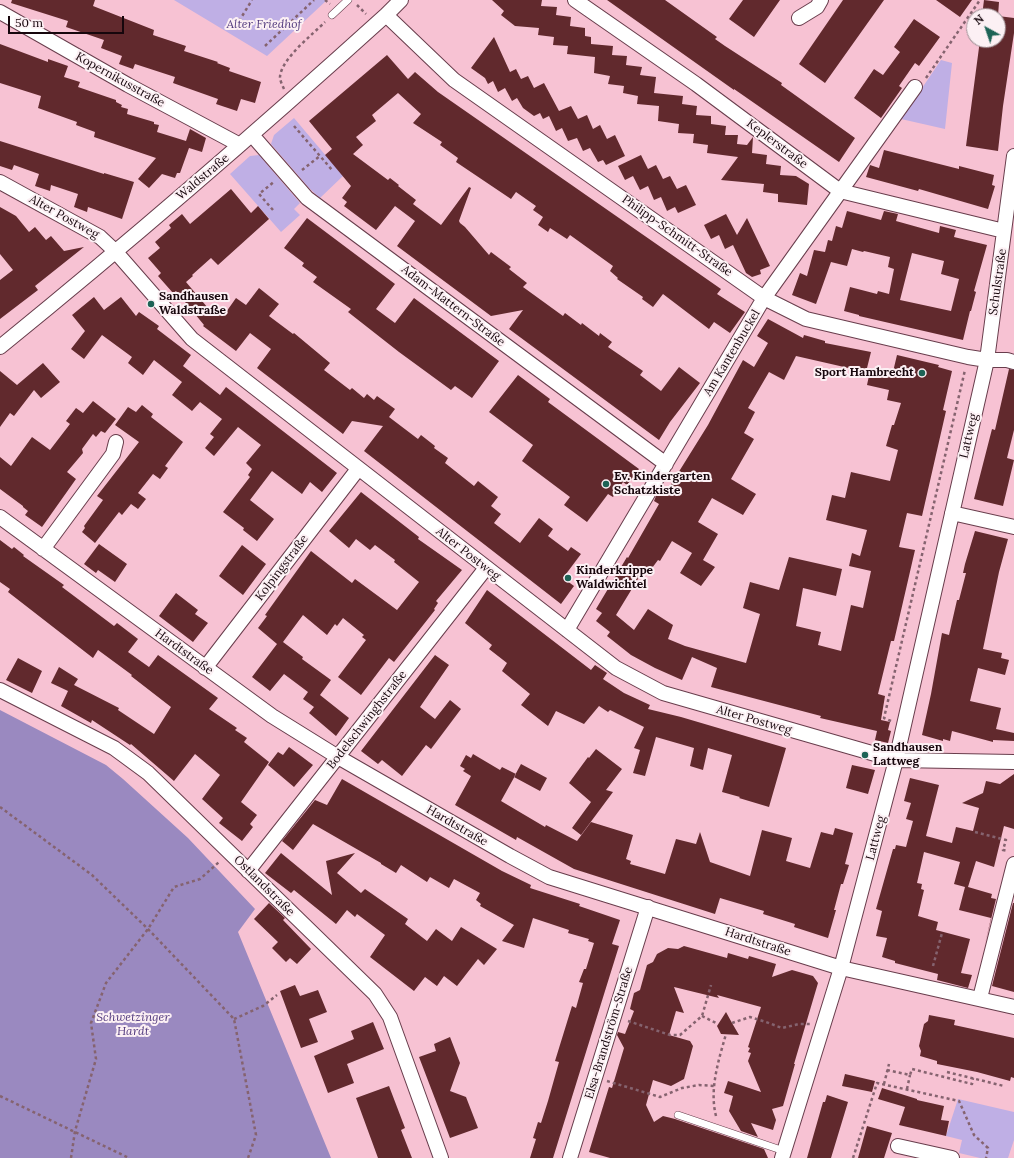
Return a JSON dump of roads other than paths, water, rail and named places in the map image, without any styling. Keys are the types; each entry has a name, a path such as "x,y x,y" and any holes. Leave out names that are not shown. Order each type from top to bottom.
{"street":[{"name":"Waldstraße","path":"0,347 87,276 252,135 401,0"},
{"name":"Keplerstraße","path":"575,0 696,84 840,191 1004,231"},
{"path":"799,18 817,7 821,0"},
{"name":"Kopernikusstraße","path":"0,12 128,85 240,145"},
{"name":"Philipp-Schmitt-Straße","path":"386,15 454,80 764,298 806,319 968,357 987,360 1007,360 1014,362"},
{"name":"Am Kantenbuckel","path":"567,630 764,298 915,87"},
{"name":"Adam-Mattern-Straße","path":"252,135 307,198 666,464"},
{"name":"Schulstraße","path":"987,360 1004,231 1011,208 1014,156"},
{"name":"Alter Postweg","path":"0,182 100,237 115,251 192,339 616,668 663,693 896,760 1014,762"},
{"name":"Lattweg","path":"783,1155 841,968 896,760 987,360"},
{"path":"43,549 113,454 116,442"},
{"name":"Kolpingstraße","path":"205,668 358,469"},
{"path":"952,513 1014,527"},
{"name":"Hardtstraße","path":"0,517 272,716 338,757 503,852 549,876 841,968 980,998 1014,1007"},
{"name":"Bodelschwinghstraße","path":"248,871 486,568"},
{"name":"Ostlandstraße","path":"0,690 114,748 148,773 375,994 390,1017 441,1158"},
{"path":"980,998 1014,864"},
{"name":"Elsa-Brandström-Straße","path":"570,1158 648,907"},
{"path":"898,1146 952,1158"}],"lane":[{"path":"332,15 348,0"},
{"path":"678,1115 719,1128 783,1155"}],"place":[{"name":"Sandhausen Waldstraße","path":"151,304"},
{"name":"Sport Hambrecht","path":"922,373"},
{"name":"Ev. Kindergarten Schatzkiste","path":"606,484"},
{"name":"Kinderkrippe Waldwichtel","path":"568,578"},
{"name":"Sandhausen Lattweg","path":"865,755"}],"park label":[{"name":"Alter Friedhof","path":"264,25"},
{"name":"Schwetzinger Hardt","path":"133,1025"}]}
